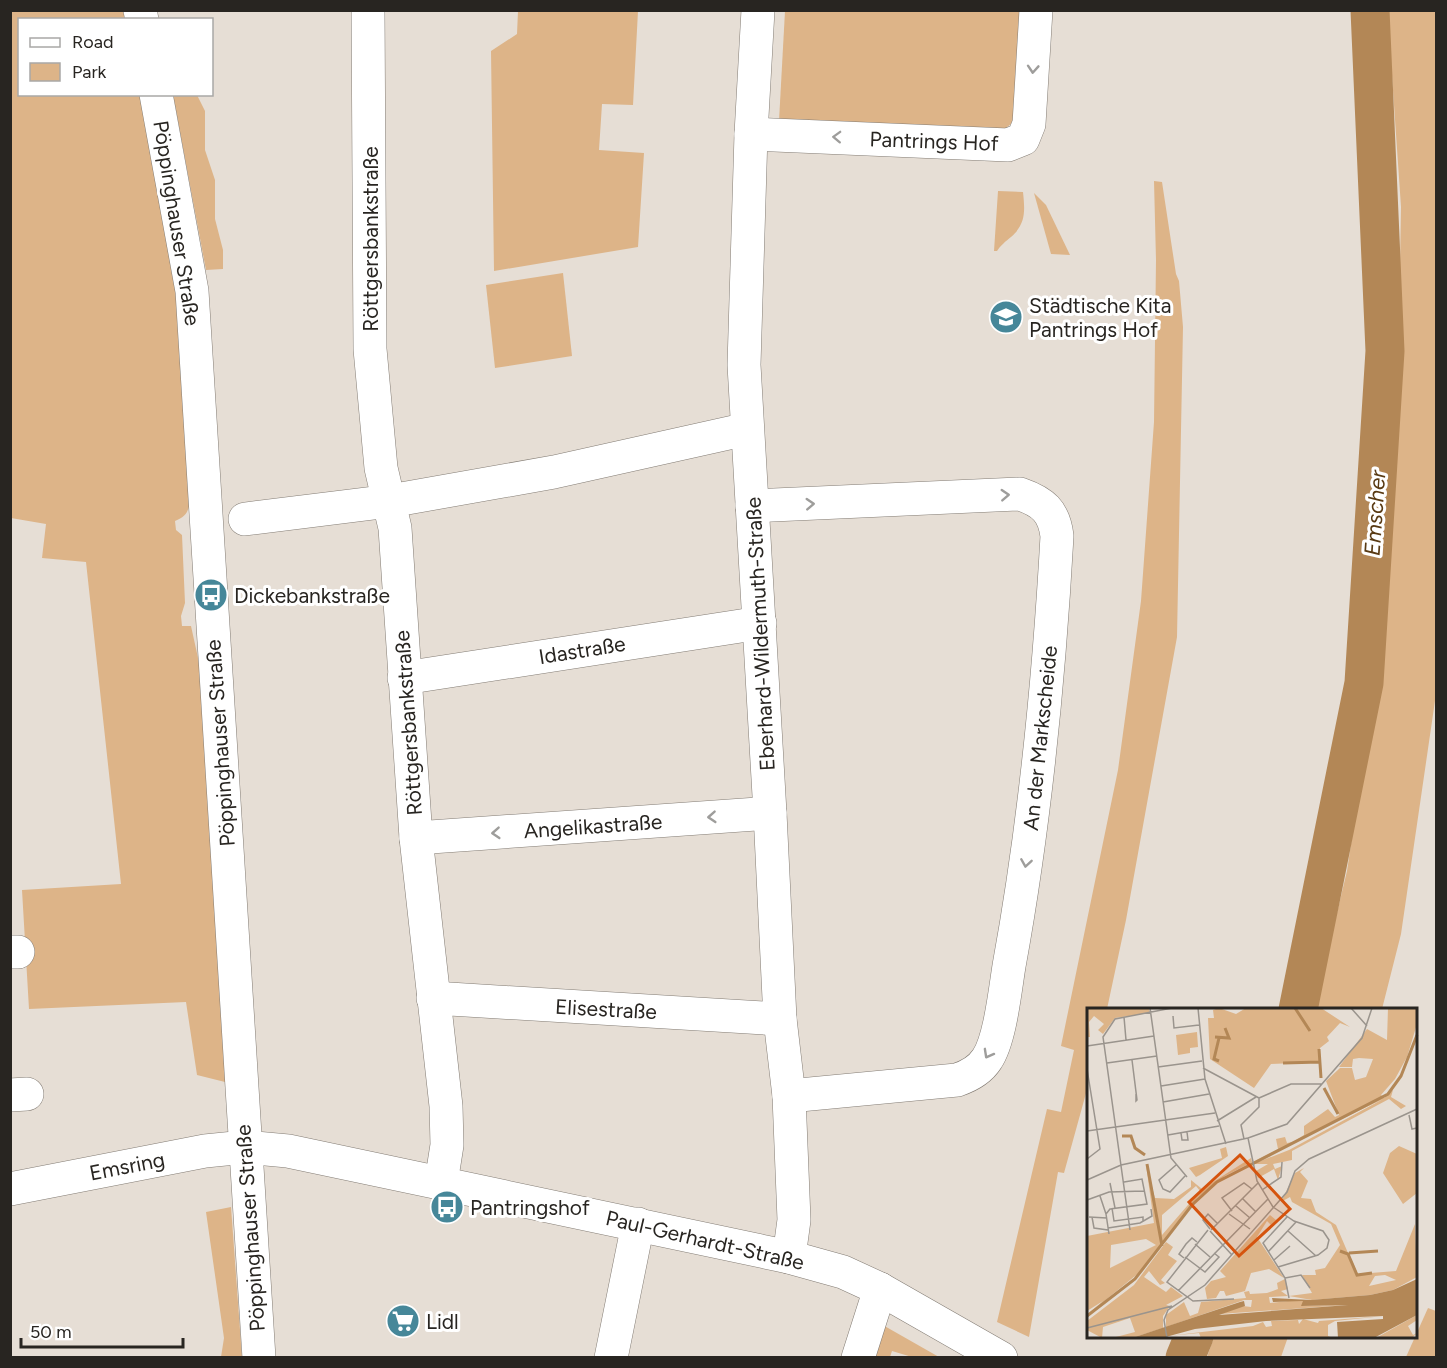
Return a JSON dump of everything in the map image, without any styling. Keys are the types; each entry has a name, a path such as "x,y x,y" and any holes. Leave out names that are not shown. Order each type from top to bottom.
{"street":[{"name":"Röttgersbankstraße","path":"368,10 370,349 381,468 395,528 416,838 446,1106 447,1145 441,1183"},
{"name":"Eberhard-Wildermuth-Straße","path":"758,10 751,134 744,364 780,1019 789,1096 794,1220 789,1257"},
{"name":"Pantrings Hof","path":"751,134 1008,145 1023,139 1029,124 1036,10"},
{"name":"Pöppinghauser Straße","path":"156,96 192,291 258,1358"},
{"path":"245,519 390,501 554,472 747,429"},
{"name":"An der Markscheide","path":"752,506 1020,494 1035,499 1047,509 1055,521 1057,536 1043,736 1033,817 998,1027 987,1060 969,1075 957,1080 789,1096"},
{"name":"Idastraße","path":"404,678 760,623"},
{"name":"Angelikastraße","path":"416,838 770,813"},
{"name":"Elisestraße","path":"433,998 780,1019"},
{"name":"Paul-Gerhardt-Straße","path":"245,1147 288,1151 638,1224 789,1257 843,1272 880,1289 1001,1358"},
{"name":"Emsring","path":"10,1189 204,1151 245,1147"},
{"path":"611,1358 638,1224"},
{"path":"858,1358 880,1289"}],"green space":[{"path":"10,11 128,11 129,18 18,18 18,96 144,96 175,266 190,502 186,514 175,521 176,530 182,535 185,603 181,616 182,626 191,626 200,667 225,1082 197,1075 186,1002 29,1009 22,890 121,884 86,562 42,558 46,524 11,518"},
{"path":"518,11 638,11 633,105 602,104 599,150 644,153 638,247 494,271 491,51 517,34"},
{"path":"785,11 1023,11 1015,118 1002,131 779,121"},
{"path":"1386,11 1436,11 1436,694 1401,934 1382,1008 1314,1008 1347,871 1381,643 1398,376 1401,207"},
{"path":"173,96 198,96 205,111 205,150 215,180 215,219 223,250 223,269 206,270"},
{"path":"1154,181 1162,182 1179,281 1183,327 1177,637 1126,920 1107,1008 1087,1008 1087,1090 1064,1173 1058,1172 1029,1337 997,1322 1047,1109 1061,1112 1074,1050 1061,1046 1118,770 1141,601 1154,422 1156,260"},
{"path":"998,191 1023,192 1024,211 1022,222 1016,232 997,251 994,251"},
{"path":"1034,193 1046,205 1070,255 1051,254"},
{"path":"563,273 572,356 495,368 486,285"},
{"path":"231,1207 242,1357 221,1357 224,1338 206,1212"},
{"path":"1428,1308 1436,1311 1436,1357 1406,1357 1415,1338 1417,1338 1417,1332"},
{"path":"881,1324 939,1357 912,1357 892,1351 890,1357 867,1358"},
{"path":"1213,1338 1288,1338 1281,1357 1207,1357"}],"waterway":[{"name":"Emscher","path":"1298,1008 1364,683 1385,351 1370,10"},
{"name":"Emscher","path":"1185,1358 1193,1338"}],"place":[{"name":"Städtische Kita Pantrings Hof","path":"1006,317"},
{"name":"Dickebankstraße","path":"211,595"},
{"name":"Pantringshof","path":"447,1207"},
{"name":"Lidl","path":"403,1321"}]}
